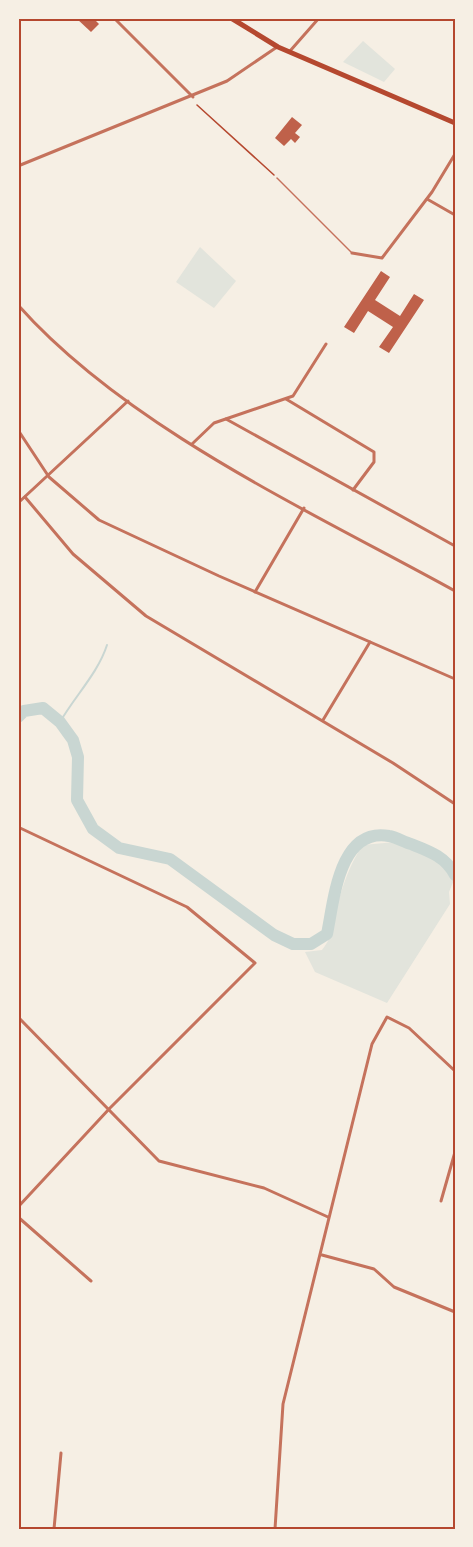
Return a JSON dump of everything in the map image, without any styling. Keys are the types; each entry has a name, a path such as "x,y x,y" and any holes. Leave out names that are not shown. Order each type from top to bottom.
{"main road":[{"path":"231,18 278,46 455,123"}],"street":[{"path":"114,18 193,97"},
{"path":"290,51 319,18"},
{"path":"18,166 228,81 278,46"},
{"path":"352,253 382,258 427,199 455,154"},
{"path":"427,199 455,215"},
{"path":"18,305 20,311 89,371 128,401 192,444 455,591"},
{"path":"192,444 214,423 293,396 326,344"},
{"path":"285,398 374,452 374,462 353,490"},
{"path":"18,503 49,477 128,401"},
{"path":"226,419 455,546"},
{"path":"18,430 49,477 99,520 255,592 455,679"},
{"path":"25,497 73,554 146,616 393,763 455,804"},
{"path":"255,592 304,508"},
{"path":"322,721 370,642"},
{"path":"18,827 187,907 255,963 110,1108 18,1207"},
{"path":"18,1017 64,1066 110,1108 159,1161 264,1188 328,1217"},
{"path":"275,1529 283,1404 322,1255 328,1217 372,1044 387,1017 409,1028 455,1071"},
{"path":"441,1201 455,1152"},
{"path":"18,1217 91,1281"},
{"path":"322,1255 374,1269 394,1287 455,1312"},
{"path":"54,1529 61,1452"}],"lane":[{"path":"277,178 352,253"}],"path":[{"path":"197,105 277,178"}],"shaded area":[{"path":"363,41 395,69 384,82 343,62"},
{"path":"200,247 236,281 214,308 176,282"},
{"path":"395,842 412,847 437,860 454,880 449,892 450,904 387,1003 315,972 305,952 322,950 329,939 344,882 363,845"}],"building":[{"path":"76,18 93,18 99,24 91,32"},
{"path":"292,117 302,125 295,133 300,137 295,143 291,139 284,146 275,138"},
{"path":"381,271 390,277 375,300 400,316 414,294 424,300 389,353 379,347 393,327 368,311 354,333 344,327"}],"waterway":[{"path":"60,722 92,675 107,645"},
{"path":"18,717 24,711 43,708 60,722 73,740 78,757 77,800 93,829 119,848 170,859 274,935 293,944 311,944 327,934 342,869 349,854 359,843 372,836 389,836 430,852 442,859 455,875"}]}
